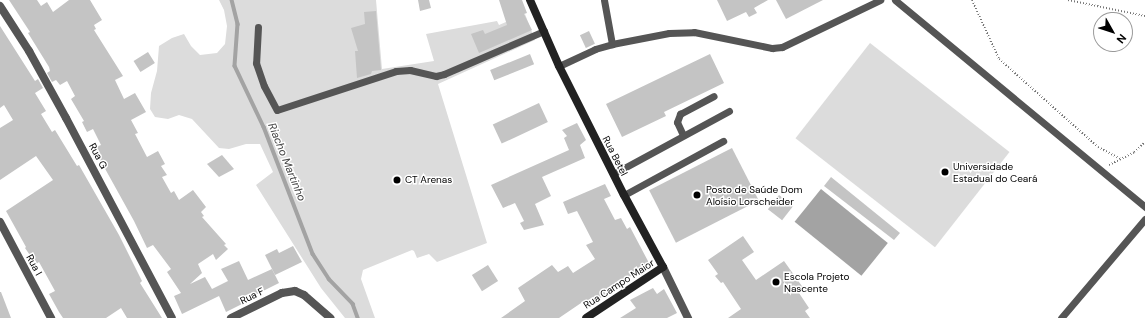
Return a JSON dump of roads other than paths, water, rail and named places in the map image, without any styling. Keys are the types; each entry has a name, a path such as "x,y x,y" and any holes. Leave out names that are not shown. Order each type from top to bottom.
{"street":[{"name":"Rua Betel","path":"530,0 559,66 688,318"},
{"name":"Rua G","path":"0,6 29,51 66,118 172,318"},
{"name":"Rua I","path":"0,222 51,318"},
{"name":"Rua Campo Maior","path":"586,318 663,267"},
{"name":"Rua F","path":"231,318 282,293 299,292 330,318"}],"lane":[{"path":"604,0 612,44"},
{"path":"559,66 595,49 612,44 669,33 694,32 772,48 794,42 880,0"},
{"path":"895,0 1145,208"},
{"path":"258,27 256,63 264,86 277,110 396,71 410,70 436,76 444,74 544,31"},
{"path":"683,135 677,122 680,114 714,96"},
{"path":"613,174 729,111"},
{"path":"624,195 723,141"},
{"path":"1061,318 1145,219"}],"waterway":[{"name":"Riacho Martinho","path":"232,0 238,24 235,66 264,127 313,254 329,279 353,304 358,318"}],"place":[{"name":"Universidade Estadual do Ceará","path":"945,172"},
{"name":"CT Arenas","path":"397,180"},
{"name":"Posto de Saúde Dom Aloísio Lorscheider","path":"697,195"},
{"name":"Escola Projeto Nascente","path":"776,282"}]}
